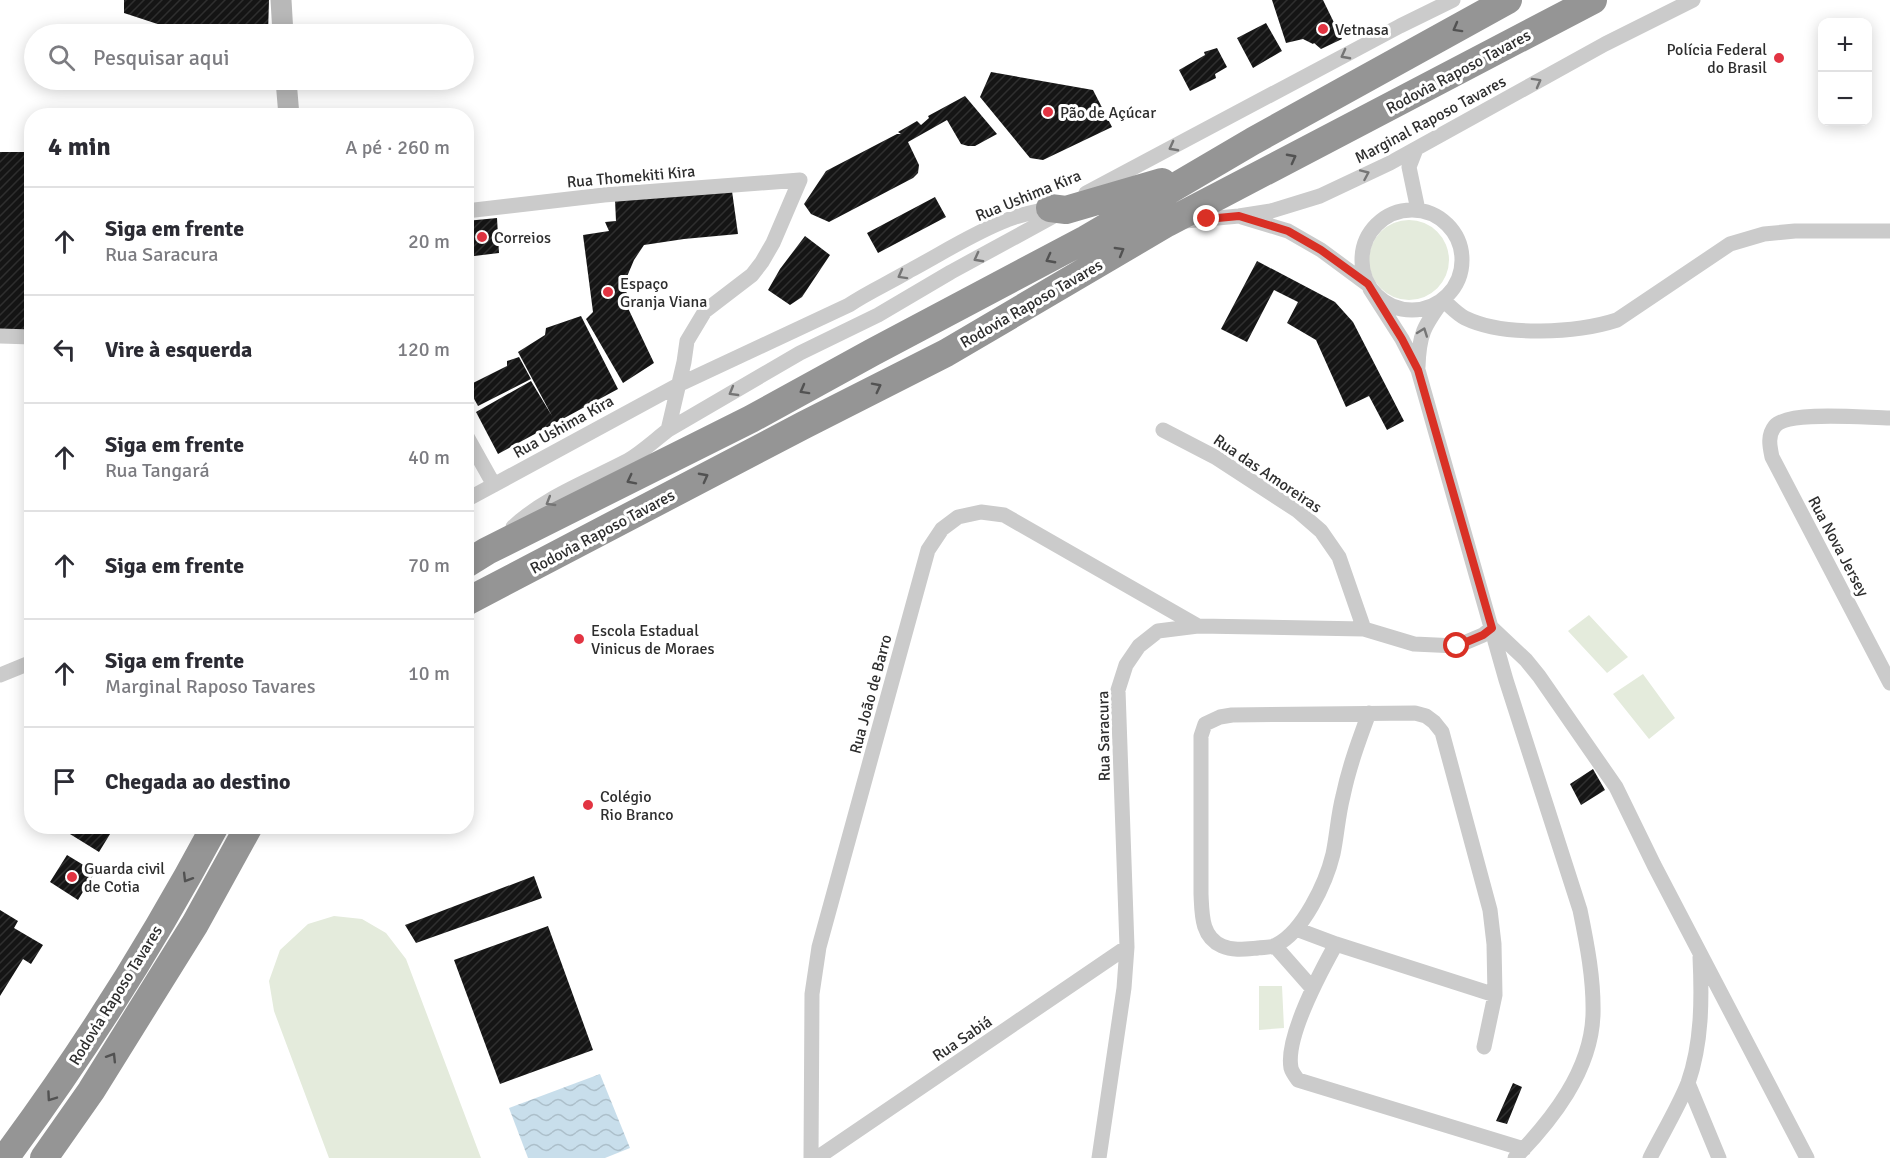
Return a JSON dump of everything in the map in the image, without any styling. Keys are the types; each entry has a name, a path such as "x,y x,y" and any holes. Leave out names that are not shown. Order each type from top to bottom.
{"highway":[{"name":"Rodovia Raposo Tavares","path":"477,558 751,419 1086,239 1202,171 1508,0"},
{"name":"Rodovia Raposo Tavares","path":"474,598 814,419 946,353 1167,223 1593,0"},
{"path":"1058,209 1202,171"},
{"path":"474,603 494,587"},
{"name":"Rodovia Raposo Tavares","path":"5,1158 50,1099 100,1022 161,922 210,834"},
{"name":"Rodovia Raposo Tavares","path":"44,1158 91,1091 195,924 244,834"},
{"path":"233,854 250,834"}],"main road":[{"path":"281,0 282,24"},
{"path":"287,90 288,108"}],"street":[{"name":"Rua Ushima Kira","path":"474,496 678,385 849,305 865,294 1007,220 1031,212 1058,209 1400,26 1453,0"},
{"name":"Marginal Raposo Tavares","path":"1167,223 1271,211 1320,196 1416,149 1605,44 1693,0"},
{"path":"1416,149 1409,166 1418,210"},
{"name":"Rua Thomekiti Kira","path":"474,210 604,195 800,180 773,243 762,262 752,275 705,311 694,327 687,341 678,385"},
{"path":"477,558 524,517 580,484 629,459 668,430 800,353 878,315 1058,209"},
{"path":"1336,944 1312,988 1292,1043 1291,1068 1298,1080 1520,1153 1553,1116 1573,1083 1587,1050 1593,1016 1590,968 1580,910 1506,680 1418,370 1363,272 1361,258 1370,232 1379,222 1391,215 1418,210 1433,215 1447,225 1457,238 1462,255 1461,272 1454,287 1425,324 1420,336 1418,370"},
{"path":"1239,216 1288,231 1321,250 1369,286 1381,300 1396,308 1412,310 1428,308 1443,300"},
{"path":"1443,300 1463,317 1507,329 1522,331 1597,327 1617,320 1730,243 1764,234 1795,231 1890,231"},
{"path":"0,336 24,337"},
{"path":"668,430 678,385"},
{"name":"Rua Nova Jersey","path":"1890,418 1795,417 1776,425 1769,444 1772,457 1890,683"},
{"name":"Rua das Amoreiras","path":"1163,430 1215,457 1298,511 1321,531 1339,557 1365,629"},
{"path":"474,449 494,485"},
{"name":"Rua João de Barro","path":"811,1158 812,994 819,947 928,550 942,529 958,517 981,512 1004,515 1198,626"},
{"name":"Rua Saracura","path":"1099,1158 1124,988 1127,947 1118,690 1126,665 1139,646 1158,631 1198,626 1365,629 1414,644 1457,646 1483,635 1492,628"},
{"path":"1492,628 1526,660 1539,676 1616,787 1654,865 1807,1158"},
{"path":"0,675 24,665"},
{"path":"1369,713 1353,756 1342,797 1332,856 1320,891 1296,928 1275,946 1228,949 1211,939 1206,930 1201,894 1201,736 1205,724 1220,717 1232,715 1369,713 1415,713 1426,716 1442,732 1490,910 1496,966 1495,995 1484,1047"},
{"path":"1296,928 1336,944 1495,995"},
{"path":"1275,946 1312,988"},
{"name":"Rua Sabiá","path":"817,1158 1127,947"},
{"path":"1650,1158 1688,1083 1701,1015 1700,951"},
{"path":"1688,1083 1719,1158"}],"green space":[{"path":"1409,220 1424,223 1437,232 1446,245 1449,260 1446,275 1437,288 1424,297 1409,300 1394,297 1381,288 1372,275 1369,260 1372,245 1381,232 1394,223"},
{"path":"1589,615 1628,657 1607,673 1568,631"},
{"path":"1643,674 1675,718 1649,739 1613,694"},
{"path":"334,916 362,919 386,933 406,959 481,1158 329,1158 274,1011 269,981 280,950 308,924"},
{"path":"1259,986 1282,986 1284,1028 1259,1030"}],"water":[{"path":"600,1074 630,1148 605,1158 528,1158 509,1108"}],"building":[{"path":"124,0 269,0 268,24 158,24 124,13"},
{"path":"1272,0 1323,0 1342,39 1321,49 1314,43 1303,39 1286,43"},
{"path":"1266,23 1282,51 1253,68 1237,38"},
{"path":"1217,48 1227,67 1215,74 1216,78 1190,91 1179,70 1205,55 1204,52"},
{"name":"Pão de Açúcar","path":"991,72 1093,90 1112,127 1043,160 1030,158 980,97"},
{"path":"965,96 997,134 975,146 968,146 961,144 947,120 908,142 919,165 918,173 913,178 829,222 811,214 804,204 826,171 901,134 898,132 917,121 921,125 929,118 928,116"},
{"path":"0,152 24,152 24,333 0,333"},
{"name":"Espaço Granja Viana","path":"732,191 738,234 644,245 634,260 626,279 627,306 654,363 623,383 586,319 593,312 583,235 609,231 605,222 616,221 615,200"},
{"path":"935,197 946,217 878,253 867,233"},
{"name":"Correios","path":"497,218 499,253 474,256 474,220"},
{"path":"805,236 830,255 802,297 790,305 768,290 780,269"},
{"path":"1257,261 1335,302 1353,322 1404,421 1387,430 1369,396 1346,407 1316,340 1287,323 1298,302 1274,290 1247,342 1221,329"},
{"path":"581,316 618,389 498,454 476,412 531,381 552,416 518,352 545,335 546,328"},
{"path":"519,357 531,379 478,406 474,399 474,382 507,366 507,361"},
{"path":"1593,769 1605,790 1581,805 1570,784"},
{"path":"70,834 110,834 99,852"},
{"name":"Guarda civil de Cotia","path":"67,855 95,872 78,900 50,882"},
{"path":"534,876 542,898 416,943 405,925"},
{"path":"0,910 18,921 14,928 43,945 31,964 23,959 0,996"},
{"path":"548,926 593,1050 500,1084 454,960"},
{"path":"1513,1083 1522,1087 1507,1124 1496,1121"}],"place":[{"name":"Vetnasa","path":"1323,29"},
{"name":"Polícia Federal do Brasil","path":"1779,58"},
{"name":"Pão de Açúcar","path":"1048,112"},
{"name":"Correios","path":"482,237"},
{"name":"Espaço Granja Viana","path":"608,292"},
{"name":"Escola Estadual Vinicus de Moraes","path":"579,639"},
{"name":"Colégio Rio Branco","path":"588,805"},
{"name":"Guarda civil de Cotia","path":"72,877"}],"route":[{"path":"1207,219 1239,216 1288,231 1321,250 1368,284 1402,339 1418,370 1492,628 1483,635 1457,646"}]}
